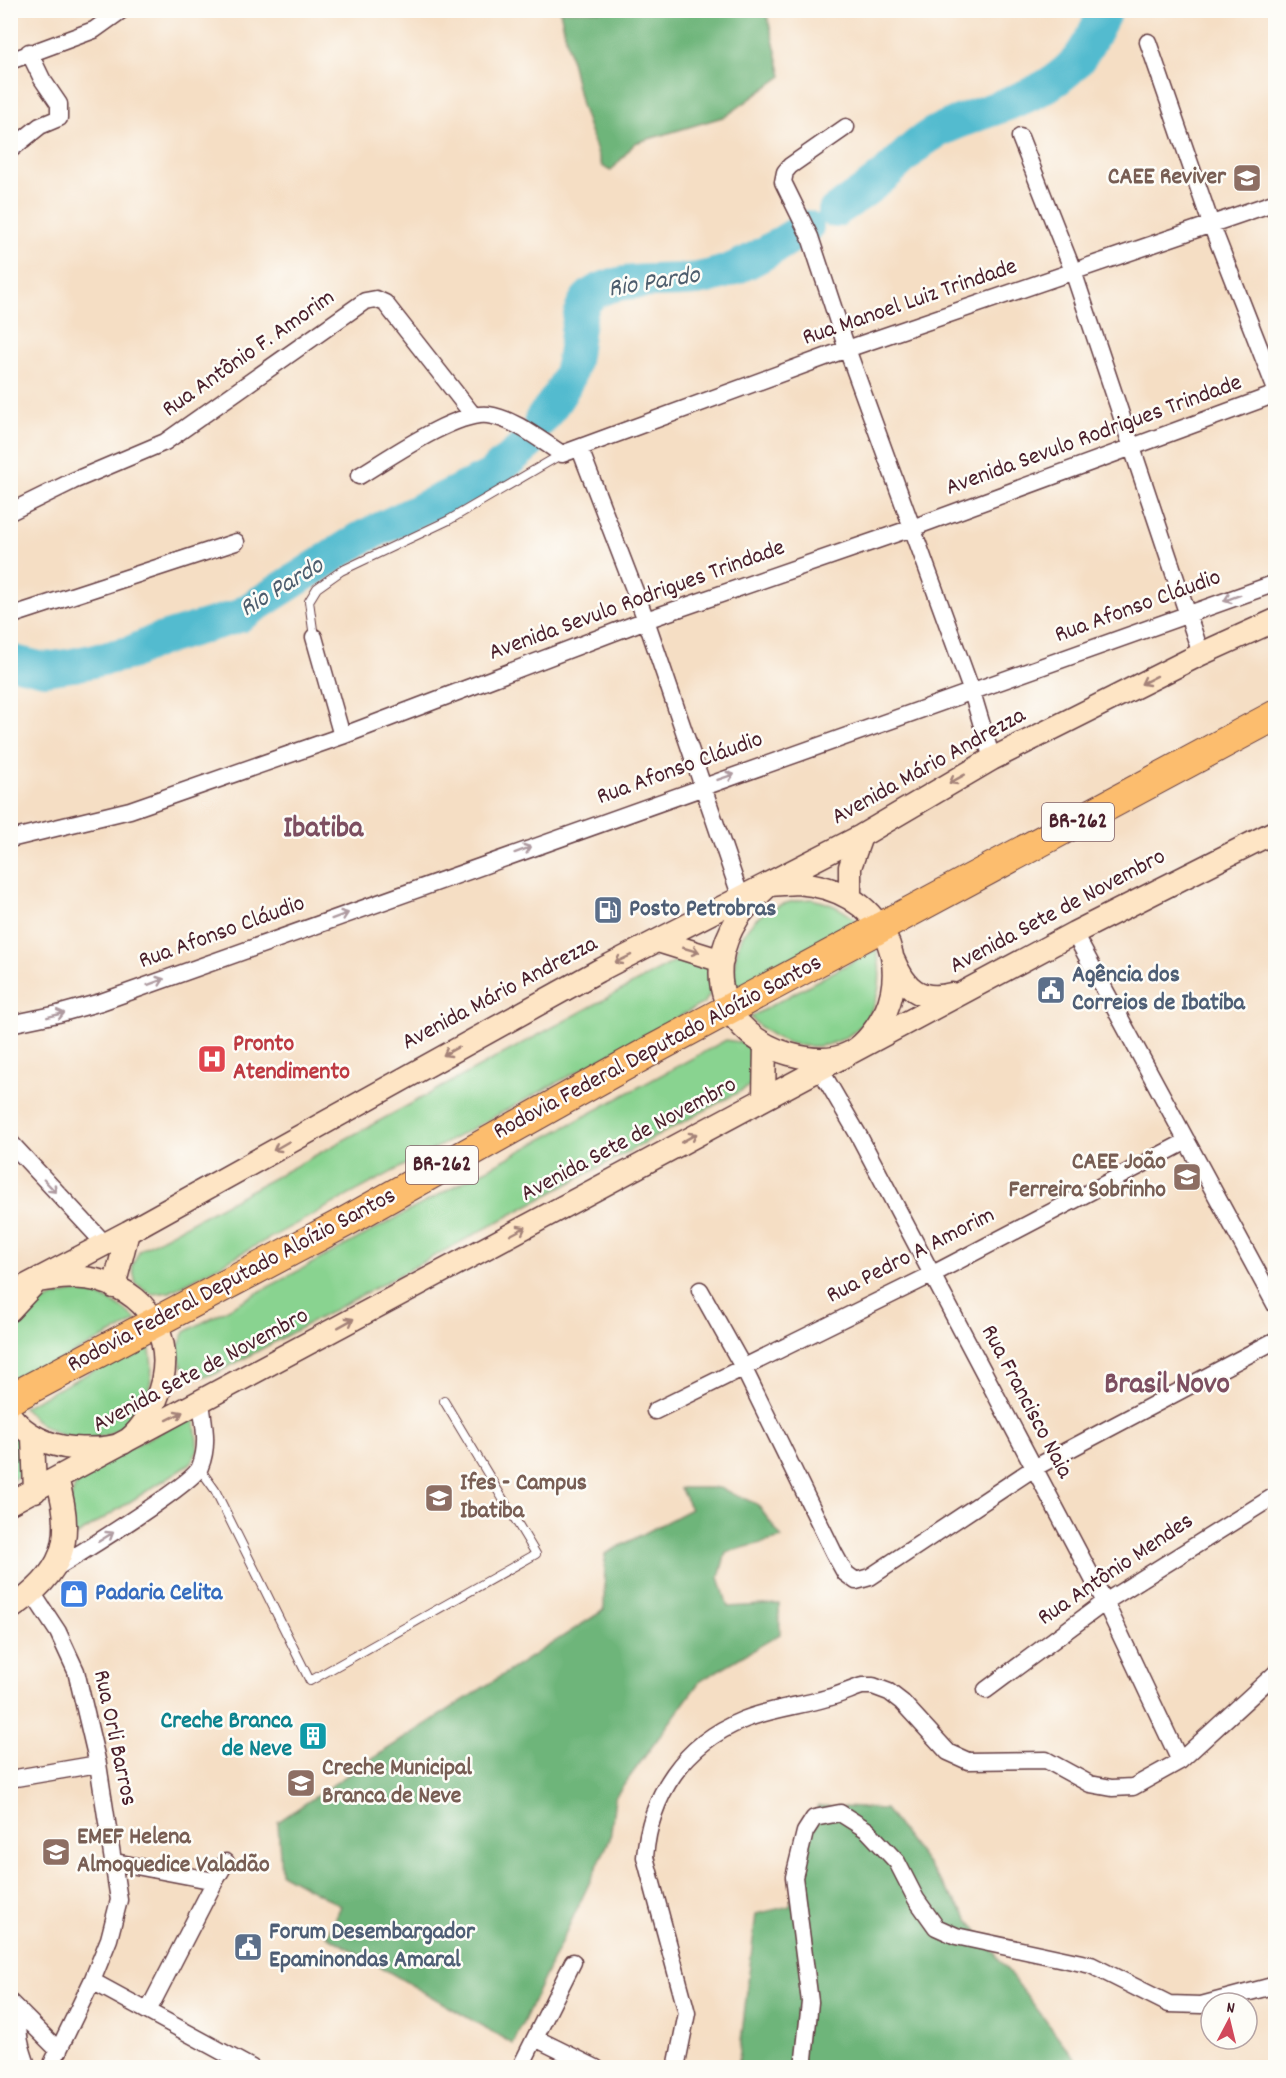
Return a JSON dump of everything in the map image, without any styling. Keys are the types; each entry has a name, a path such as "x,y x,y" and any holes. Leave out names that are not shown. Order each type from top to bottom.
{"highway":[{"name":"Rodovia Federal Deputado Aloízio Santos","path":"10,1399 158,1323 881,927 1275,715"}],"street":[{"path":"10,61 29,52 94,30 122,10"},
{"path":"1148,42 1211,224 1275,392"},
{"path":"10,150 40,126 59,118 59,104 42,79 29,52"},
{"path":"846,127 784,172 783,182 807,231 972,692 992,759"},
{"path":"1020,137 1073,271 1201,654"},
{"name":"Rua Manoel Luiz Trindade","path":"549,446 580,449 847,348 1275,202"},
{"name":"Rua Antônio F. Amorim","path":"10,512 73,481 165,442 365,301 375,299 385,303 473,415"},
{"name":"Avenida Sevulo Rodrigues Trindade","path":"10,839 130,810 342,736 646,620 912,528 1275,392"},
{"path":"359,476 444,426 473,415 505,419 549,446"},
{"path":"580,449 646,620 741,898"},
{"path":"10,616 236,542"},
{"name":"Rua Afonso Cláudio","path":"10,1024 101,1002 1275,582"},
{"name":"Avenida Mário Andrezza","path":"10,1293 128,1232 363,1099 598,971 861,836 992,759 1201,654 1275,620"},
{"path":"314,637 342,736"},
{"name":"Avenida Sete de Novembro","path":"10,1503 201,1403 1074,933 1275,831"},
{"path":"850,898 850,867 861,836"},
{"path":"892,957 894,980 890,1002 880,1022 849,1054 815,1059 781,1052 765,1044 738,1024 728,1011 723,995 722,961 737,919 769,885 811,884 850,898 868,911 881,927 900,975 911,989 924,996 938,997 968,990"},
{"path":"1074,933 1275,1306"},
{"path":"658,941 722,961"},
{"path":"764,1098 765,1044"},
{"name":"Rua Francisco Naia","path":"820,1069 859,1136 1105,1602 1180,1761"},
{"name":"Rua Pedro A Amorim","path":"655,1411 931,1275 1187,1141"},
{"path":"10,1142 105,1244"},
{"path":"114,1287 128,1232"},
{"path":"10,1310 37,1281 82,1278 114,1287 140,1303 158,1323 164,1355 162,1383 151,1410 123,1443 88,1449 67,1448 33,1437 10,1415"},
{"path":"700,1290 743,1367 845,1573 856,1581 870,1577 1034,1468 1275,1340"},
{"path":"10,1609 33,1594 56,1568 134,1519 200,1469 206,1444 201,1403"},
{"path":"33,1437 35,1491"},
{"path":"35,1467 57,1479 66,1510 64,1536 56,1568"},
{"name":"Rua Antônio Mendes","path":"986,1690 1105,1602 1275,1495"},
{"name":"Rua Orli Barros","path":"33,1594 69,1651 98,1764 115,1862 119,1900 109,1939 92,1981 51,2062"},
{"path":"675,2067 687,2013 645,1857 646,1833 656,1800 671,1777 710,1738 743,1719 862,1686 873,1686 888,1692 902,1702 948,1752 968,1761 1046,1760 1090,1784 1112,1788 1133,1786 1180,1761 1275,1673"},
{"path":"10,1779 98,1764"},
{"path":"803,2067 810,2002 794,1877 805,1832 814,1818 825,1814 840,1813 867,1830 897,1862 915,1899 936,1927 956,1936 1091,1965 1169,2004 1201,2005 1275,1985"},
{"path":"115,1862 215,1881"},
{"path":"148,2011 226,1862"},
{"path":"520,2067 537,2039 573,1962"},
{"path":"92,1981 252,2067"},
{"path":"15,2007 51,2062"},
{"path":"15,2007 20,2048 28,2067"},
{"path":"537,2039 596,2067"}],"lane":[{"path":"314,637 309,602 317,588 341,571 450,520 549,446"},
{"path":"200,1469 215,1490 310,1682 536,1554 444,1401"}],"green space":[{"path":"560,11 766,11 782,76 726,116 635,143 611,171 602,166 581,105"},
{"path":"811,899 839,908 863,926 736,992 734,972 736,955 741,939 749,926 774,907"},
{"path":"876,949 880,979 874,1004 862,1024 843,1038 821,1046 797,1045 773,1036 750,1017"},
{"path":"681,958 708,967 712,977 712,986 704,1003 170,1292 152,1294 136,1284 132,1266 140,1250"},
{"path":"726,1040 746,1043 758,1058 756,1078 750,1086 215,1374 197,1377 182,1366 177,1349 185,1332"},
{"path":"73,1292 92,1294 108,1300 137,1321 11,1385 10,1343 20,1320 44,1302"},
{"path":"148,1342 152,1372 146,1397 133,1417 115,1431 93,1438 69,1437 45,1427 23,1407"},
{"path":"194,1414 198,1450 191,1463 76,1536 71,1518 71,1502 74,1488 84,1472"},
{"path":"10,1434 22,1445 25,1459 24,1470 11,1482"},
{"path":"680,1488 720,1488 757,1504 782,1538 726,1552 719,1577 728,1607 779,1604 780,1634 700,1681 615,1797 610,1839 513,2044 327,1936 341,1906 281,1873 278,1822 604,1610 605,1554 691,1509"},
{"path":"818,1806 885,1809 1081,2067 738,2068 756,1914 790,1906 801,1854"}],"waterway":[{"name":"Rio Pardo","path":"835,211 874,184 913,148 931,135 1026,96 1061,76 1080,57 1106,10"},
{"name":"Rio Pardo","path":"541,420 566,383 573,361 583,305 597,291 623,283 685,280 713,276 755,259 807,227"},
{"name":"Rio Pardo","path":"10,661 44,669 73,665 130,653 156,641 239,616 361,538 490,476 529,443"}],"place":[{"name":"CAEE Reviver","path":"1247,178"},
{"name":"Posto Petrobras","path":"608,910"},
{"name":"Agência dos Correios de Ibatiba","path":"1051,990"},
{"name":"Pronto Atendimento","path":"212,1059"},
{"name":"CAEE João Ferreira Sobrinho","path":"1187,1177"},
{"name":"Ifes - Campus Ibatiba","path":"439,1498"},
{"name":"Padaria Celita","path":"74,1594"},
{"name":"Creche Branca de Neve","path":"313,1736"},
{"name":"Creche Municipal Branca de Neve","path":"301,1783"},
{"name":"EMEF Helena Almoquedice Valadão","path":"56,1852"},
{"name":"Forum Desembargador Epaminondas Amaral","path":"248,1947"}],"district":[{"name":"Ibatiba","path":"323,830"},
{"name":"Brasil Novo","path":"1167,1386"}]}
